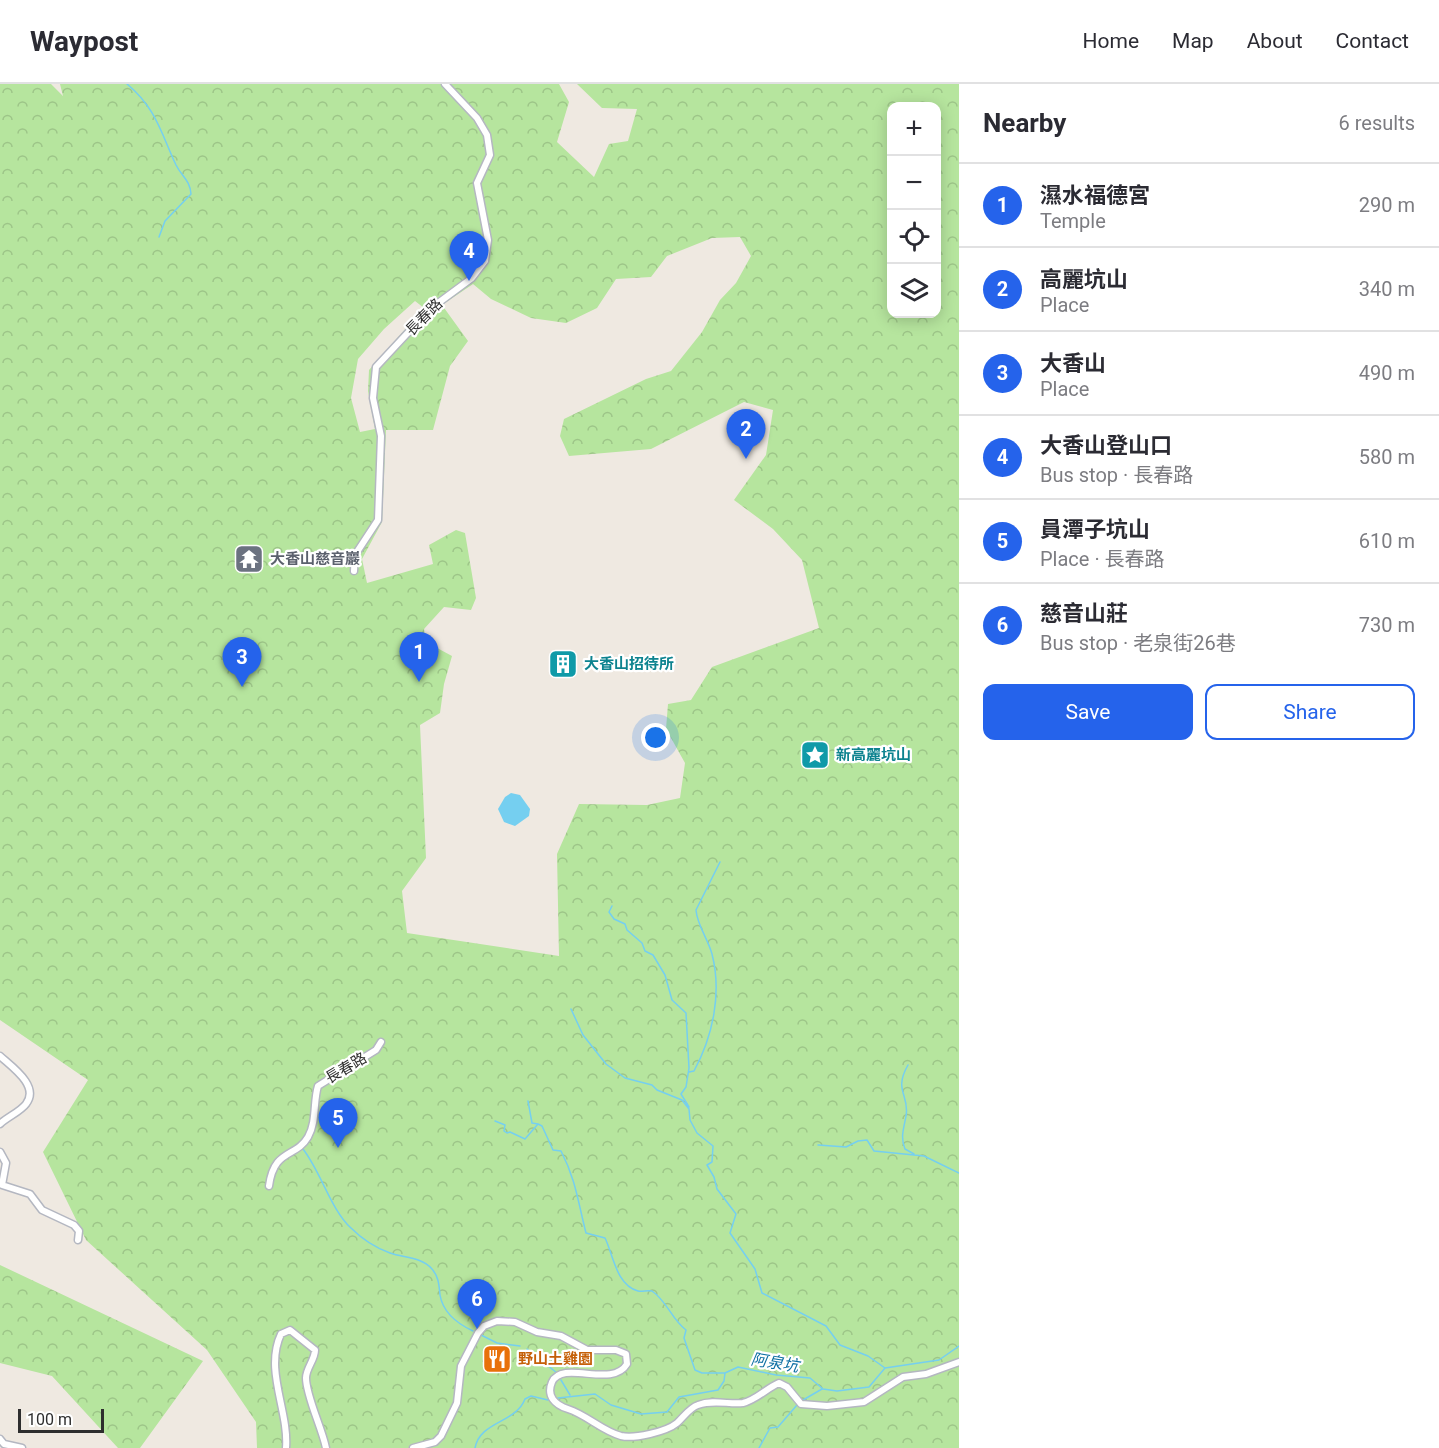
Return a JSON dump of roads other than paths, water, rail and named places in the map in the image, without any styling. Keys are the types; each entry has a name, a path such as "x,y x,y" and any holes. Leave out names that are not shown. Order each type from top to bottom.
{"street":[{"name":"長春路","path":"354,571 355,555 378,520 381,436 373,398 376,367 430,309 472,278 485,261 488,240 477,183 490,155 488,135 477,118 445,84"},
{"name":"長春路","path":"269,1186 271,1173 279,1160 308,1138 314,1119 318,1086 376,1050 381,1042"},
{"path":"0,1056 30,1086 26,1104 0,1124"},
{"path":"0,1152 6,1163 2,1185 30,1194 42,1210 74,1225 79,1231 78,1240"},
{"path":"412,1448 435,1442 441,1436 457,1403 461,1366 478,1333 484,1326 497,1321 514,1322 537,1332 561,1336 587,1350 616,1350 626,1354 627,1364 620,1371 592,1376 570,1371 560,1374 553,1381 550,1393 551,1398 560,1406 576,1411 619,1436 633,1438 669,1429 698,1404 724,1401 744,1402 779,1383 787,1387 798,1402 806,1406 845,1404 870,1399 890,1383 903,1377 926,1374 959,1362"},
{"path":"286,1448 285,1413 275,1357 281,1335 290,1330 315,1350 306,1376 307,1388 321,1423 326,1448"},
{"path":"0,1439 4,1444 22,1448"}],"water":[{"path":"511,793 520,795 530,809 529,816 515,826 504,822 498,809 505,797"}],"waterway":[{"path":"127,84 145,102 190,189 191,194 165,221 159,237"},
{"path":"689,1072 694,1071 701,1058 711,1029 716,999 712,954 698,921 696,910 720,862"},
{"path":"612,906 609,912 614,919 625,924 627,930 642,943 645,951 653,955 665,975 672,1000 686,1013 689,1068 686,1087 681,1094 689,1107"},
{"path":"571,1009 583,1035 606,1064 625,1078 652,1085 657,1090 682,1100 689,1109 690,1120 697,1133 713,1146 712,1162 707,1165 714,1177 717,1189 736,1214 730,1233 755,1269 762,1293 826,1326 840,1345 868,1356 885,1368"},
{"path":"908,1065 902,1081 907,1109 903,1140 905,1149 914,1154"},
{"path":"528,1101 532,1123 538,1124"},
{"path":"495,1121 505,1125 504,1131 507,1133 510,1132 525,1139 538,1124 542,1126 553,1150 561,1151 566,1162 586,1233 605,1238 616,1268 625,1282 638,1291 652,1291 686,1330 684,1338 695,1370 702,1373 725,1373"},
{"path":"818,1145 846,1147 858,1141 867,1140 874,1151 924,1156 959,1173"},
{"path":"303,1149 338,1211 351,1228 379,1248 428,1265 436,1275 444,1307 457,1321 473,1331"},
{"path":"481,1335 497,1343 520,1346"},
{"name":"阿泉坑","path":"558,1398 595,1394 611,1405 641,1414 667,1412 679,1397 718,1390 724,1381 725,1373 738,1367 776,1375 810,1378 823,1389 837,1391 869,1387 885,1368 939,1360 959,1346"},
{"path":"527,1349 557,1373"},
{"path":"561,1380 570,1395"},
{"path":"803,1400 822,1389"},
{"name":"阿泉坑","path":"475,1448 484,1432 514,1413 525,1399 531,1396 548,1400"},
{"path":"759,1448 770,1428 778,1427 797,1405"}],"place":[{"name":"大香山登山口","path":"469,281"},
{"name":"高麗坑山","path":"746,459"},
{"name":"大香山慈音巖","path":"249,559"},
{"name":"大香山招待所","path":"563,664"},
{"name":"濕水福德宮","path":"419,682"},
{"name":"大香山","path":"242,687"},
{"name":"新高麗坑山","path":"815,755"},
{"name":"員潭子坑山","path":"338,1148"},
{"name":"慈音山莊","path":"477,1329"},
{"name":"野山土雞園","path":"497,1359"}]}
